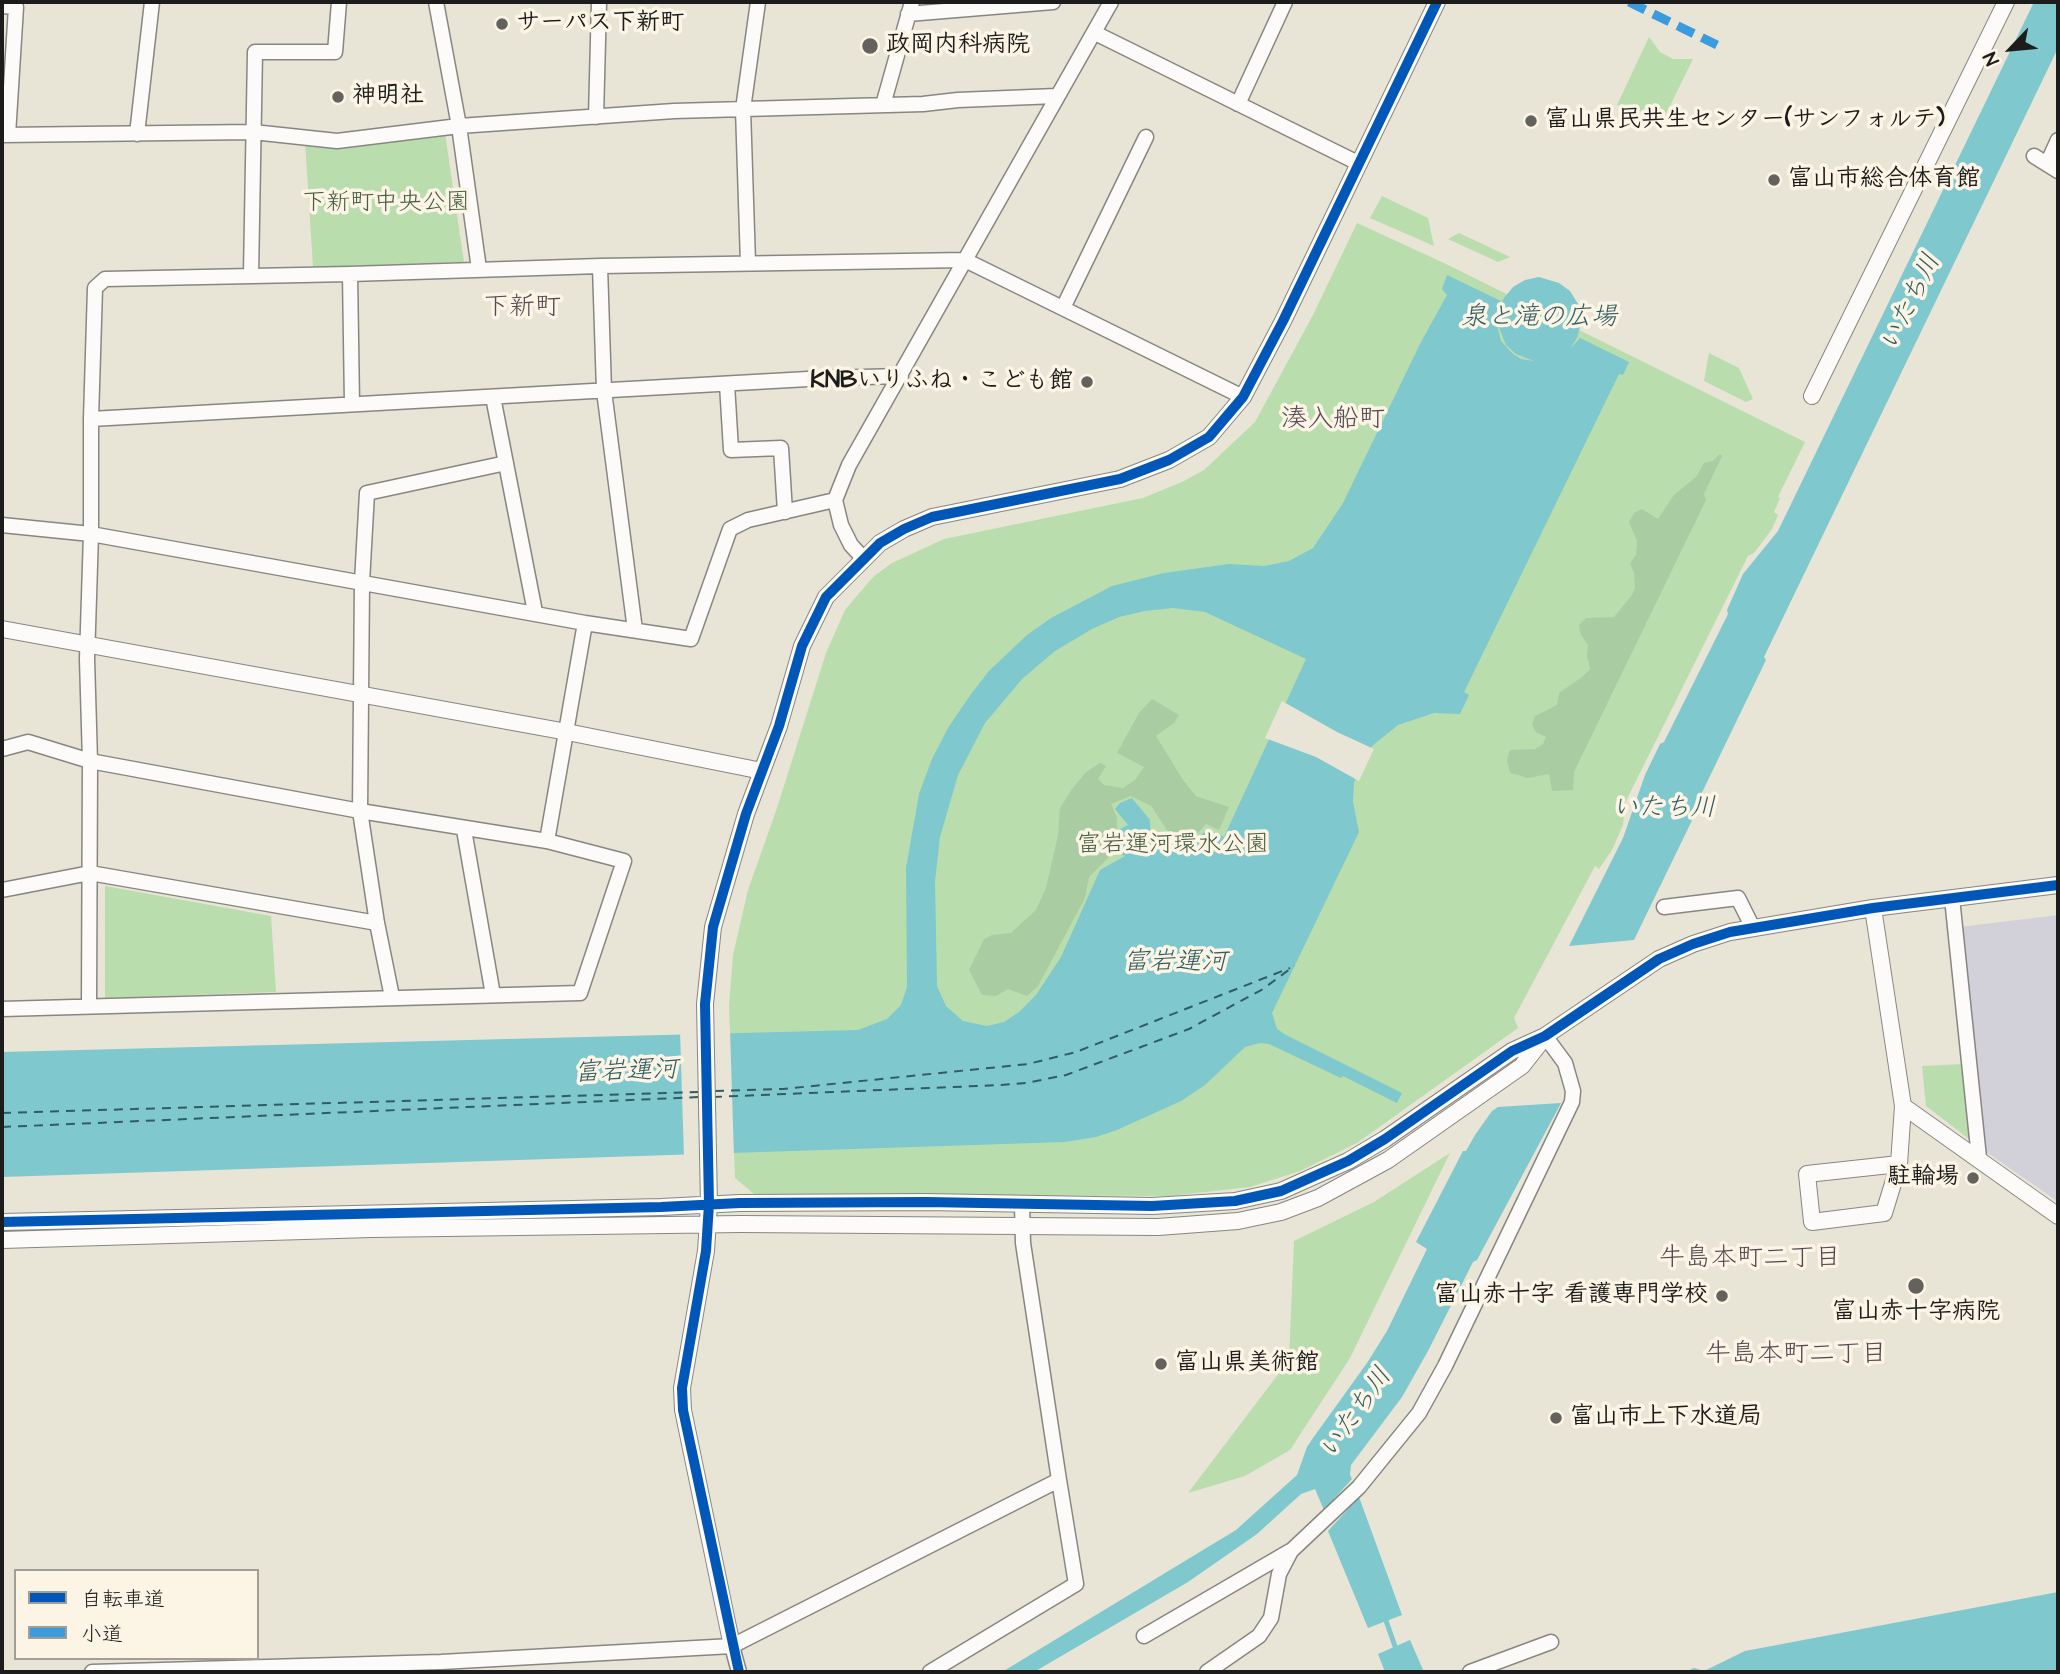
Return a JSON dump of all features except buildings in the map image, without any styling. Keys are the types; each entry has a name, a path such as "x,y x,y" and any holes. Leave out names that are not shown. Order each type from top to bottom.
{"street":[{"path":"137,134 152,2"},
{"path":"251,275 255,52 335,52 339,2"},
{"path":"436,2 459,126 479,269"},
{"path":"596,117 599,2"},
{"path":"748,263 743,109 758,2"},
{"path":"883,105 910,8 1053,2"},
{"path":"863,558 851,545 841,525 835,500 849,465 1111,2"},
{"path":"1238,103 1285,2"},
{"path":"739,1672 683,1410 682,1388 708,1225 705,1004 713,927 746,814 779,726 802,646 826,597 880,543 932,517 1120,479 1169,460 1209,436 1243,397 1283,321 1437,2"},
{"path":"1812,396 2006,2"},
{"path":"2,6 16,7 5,135 253,132 337,141 459,126 596,117 1056,96"},
{"path":"1095,33 1358,163"},
{"path":"1063,308 1146,137"},
{"path":"2034,156 2052,168 2058,140"},
{"path":"89,1006 88,645 92,534 91,419 95,288 105,279 965,260 1243,397"},
{"path":"600,266 604,391 635,631"},
{"path":"350,274 352,404"},
{"path":"91,419 901,376"},
{"path":"727,384 731,450 781,448 785,512"},
{"path":"494,397 535,612"},
{"path":"392,998 377,923 360,811 362,582 367,493 506,463"},
{"path":"2,525 92,534 585,623 691,639 730,529 748,520 835,500"},
{"path":"547,841 585,623"},
{"path":"2,629 360,693 762,771"},
{"path":"2,749 28,742 90,761 464,830 547,841 624,861 580,993 2,1009"},
{"path":"464,830 493,995"},
{"path":"2,890 90,873 377,923"},
{"path":"2,1222 709,1204 926,1202 1022,1205 1196,1204 1235,1201 1281,1191 1348,1161 1385,1139 1512,1051 1549,1034 1659,959 1693,944 1730,932 1873,908 2058,885"},
{"path":"1664,907 1738,898 1753,928"},
{"path":"1952,898 1979,1158"},
{"path":"1873,908 1903,1107 1899,1164 1884,1213 1812,1222 1807,1174 1899,1164"},
{"path":"2,1240 371,1229 708,1225 1158,1227 1238,1221 1280,1212 1318,1198 1388,1160 1522,1066 1549,1034"},
{"path":"1144,1636 1291,1551 1359,1487 1419,1413 1445,1366 1572,1101 1573,1091 1565,1063 1549,1034"},
{"path":"1903,1107 2058,1216"},
{"path":"930,1672 1076,1584 1021,1225 1022,1205"},
{"path":"92,1672 439,1667 732,1646 1059,1480"},
{"path":"1207,1672 1259,1636 1271,1618 1279,1574 1291,1551"},
{"path":"1470,1672 1550,1642"}],"shaded area":[{"path":"2058,915 2058,1210 2057,1201 1982,1149 1960,927"}],"green space":[{"path":"1649,37 1660,52 1673,59 1693,59 1661,124 1647,120 1648,115 1617,105"},
{"name":"下新町中央公園","path":"445,133 464,262 313,267 305,142 350,147"},
{"path":"1382,196 1428,218 1434,246 1370,218"},
{"name":"富岩運河環水公園","path":"1357,223 1444,263 1805,442 1778,497 1780,498 1774,512 1778,515 1772,529 1754,553 1748,556 1625,803 1623,825 1612,850 1599,869 1595,866 1514,1018 1518,1028 1357,1143 1300,1171 1250,1187 1169,1196 754,1194 735,1178 729,1005 733,955 748,890 826,653 845,610 873,577 892,563 944,539 1143,498 1204,470 1255,422 1313,315"},
{"path":"1459,233 1510,257 1498,262 1448,239"},
{"path":"1709,353 1739,368 1753,399 1746,402 1704,381"},
{"path":"1720,454 1722,456 1704,494 1706,500 1574,772 1573,790 1552,791 1549,774 1528,778 1510,773 1507,760 1510,750 1535,749 1543,744 1546,737 1536,732 1532,725 1535,716 1557,705 1559,693 1590,669 1588,645 1581,635 1579,625 1586,618 1614,617 1632,595 1635,588 1630,563 1636,555 1637,541 1629,522 1634,513 1642,509 1658,519 1674,495 1696,477 1704,463 1713,461"},
{"path":"1152,699 1179,715 1174,723 1156,736 1183,780 1196,796 1229,807 1219,830 1206,824 1195,836 1169,833 1151,806 1131,796 1111,804 1117,818 1116,850 1089,877 1085,898 1038,986 1027,996 1008,989 996,996 982,995 969,970 984,939 992,935 1011,933 1036,910 1046,888 1058,835 1060,808 1072,789 1086,772 1100,763 1106,766 1098,779 1104,785 1123,788 1135,780 1144,767 1117,753 1139,713"},
{"path":"105,886 271,916 276,992 105,998"},
{"path":"1964,1064 1973,1142 1926,1106 1922,1066"},
{"path":"1450,1153 1350,1358 1290,1450 1245,1476 1188,1493 1289,1360 1294,1241 1374,1202"}],"water":[{"name":"いたち川","path":"2034,2 2058,2 2058,48 1764,657 1766,660 1634,940 1569,946 1623,838 1645,775 1728,614 1727,610 1743,574 1778,531"},
{"name":"富岩運河","path":"1447,275 1501,301 1496,313 1497,325 1501,341 1521,359 1534,361 1516,354 1506,345 1498,325 1498,311 1513,287 1525,280 1539,277 1559,283 1570,291 1578,304 1581,324 1570,349 1580,338 1629,362 1623,375 1619,374 1464,692 1469,695 1460,714 1434,713 1398,725 1372,746 1360,766 1354,783 1353,802 1359,832 1272,1013 1277,1029 1286,1035 1402,1093 1397,1103 1343,1076 1341,1078 1269,1044 1260,1043 1245,1047 1205,1085 1181,1101 1117,1130 1065,1142 2,1177 2,1052 858,1030 887,1019 901,1005 907,987 906,868 919,794 932,759 948,728 971,694 989,671 1027,635 1051,618 1112,586 1164,573 1229,564 1264,566 1289,561 1313,548 1343,503 1421,342 1447,295 1442,289","holes":["1173,608 1205,612 1306,659 1224,837 1207,829 1193,844 1166,853 1151,844 1150,820 1132,798 1120,803 1115,809 1128,825 1110,834 1113,850 1125,856 1100,870 1061,957 1036,995 1004,1022 987,1026 963,1021 946,1006 937,986 935,881 940,837 958,775 985,723 1022,679 1055,651 1092,629 1119,617 1145,611"]},
{"name":"いたち川","path":"1561,1103 1402,1397 1351,1465 1352,1479 1324,1510 1315,1489 1301,1494 1257,1534 1188,1582 1034,1672 1002,1672 1236,1530 1297,1475 1307,1447 1387,1331 1427,1249 1416,1242 1463,1151 1466,1151 1492,1111 1498,1107"},
{"name":"いたち川","path":"1359,1497 1402,1615 1368,1628 1328,1531"},
{"path":"2058,1592 2058,1672 1685,1672 1694,1668 1704,1671 1745,1651"},
{"path":"1410,1640 1424,1672 1385,1672 1378,1654"}],"pier":[{"path":"1282,701 1374,749 1359,781 1316,757 1265,738"},
{"path":"730,1029 734,1157 684,1159 680,1030"}],"waterway":[{"path":"1384,1615 1397,1652"}],"ferry route":[{"path":"713,1097 1001,1085 1066,1075 1189,1029 1263,989 1294,966"},
{"path":"715,1091 783,1089 1028,1064 1076,1052 1290,968"},
{"path":"2,1113 699,1092"},
{"path":"2,1127 700,1097"}],"marked path":[{"path":"1629,2 1717,45"}],"cycle path":[{"path":"739,1672 683,1410 682,1388 706,1251 709,1204 705,1004 713,927 746,814 779,726 802,646 826,597 880,543 904,529 932,517 1120,479 1169,460 1209,437 1243,397 1283,321 1437,2"},
{"path":"2,1222 740,1203 926,1202 1152,1206 1235,1201 1281,1191 1348,1161 1385,1139 1512,1051 1545,1036 1659,959 1693,944 1730,932 1873,908 2058,885"}],"place":[{"name":"サーパス下新町","path":"502,24"},
{"name":"政岡内科病院","path":"870,46"},
{"name":"神明社","path":"338,97"},
{"name":"富山県民共生センター(サンフォルテ)","path":"1531,121"},
{"name":"富山市総合体育館","path":"1774,180"},
{"name":"KNBいりふね・こども館","path":"1087,382"},
{"name":"駐輪場","path":"1973,1178"},
{"name":"富山赤十字病院","path":"1916,1286"},
{"name":"富山赤十字 看護専門学校","path":"1722,1296"},
{"name":"富山県美術館","path":"1161,1364"},
{"name":"富山市上下水道局","path":"1556,1418"}],"district":[{"name":"下新町","path":"522,309"},
{"name":"湊入船町","path":"1333,421"},
{"name":"牛島本町二丁目","path":"1750,1260"},
{"name":"牛島本町二丁目","path":"1796,1356"}],"water label":[{"name":"泉と滝の広場","path":"1539,319"}]}
